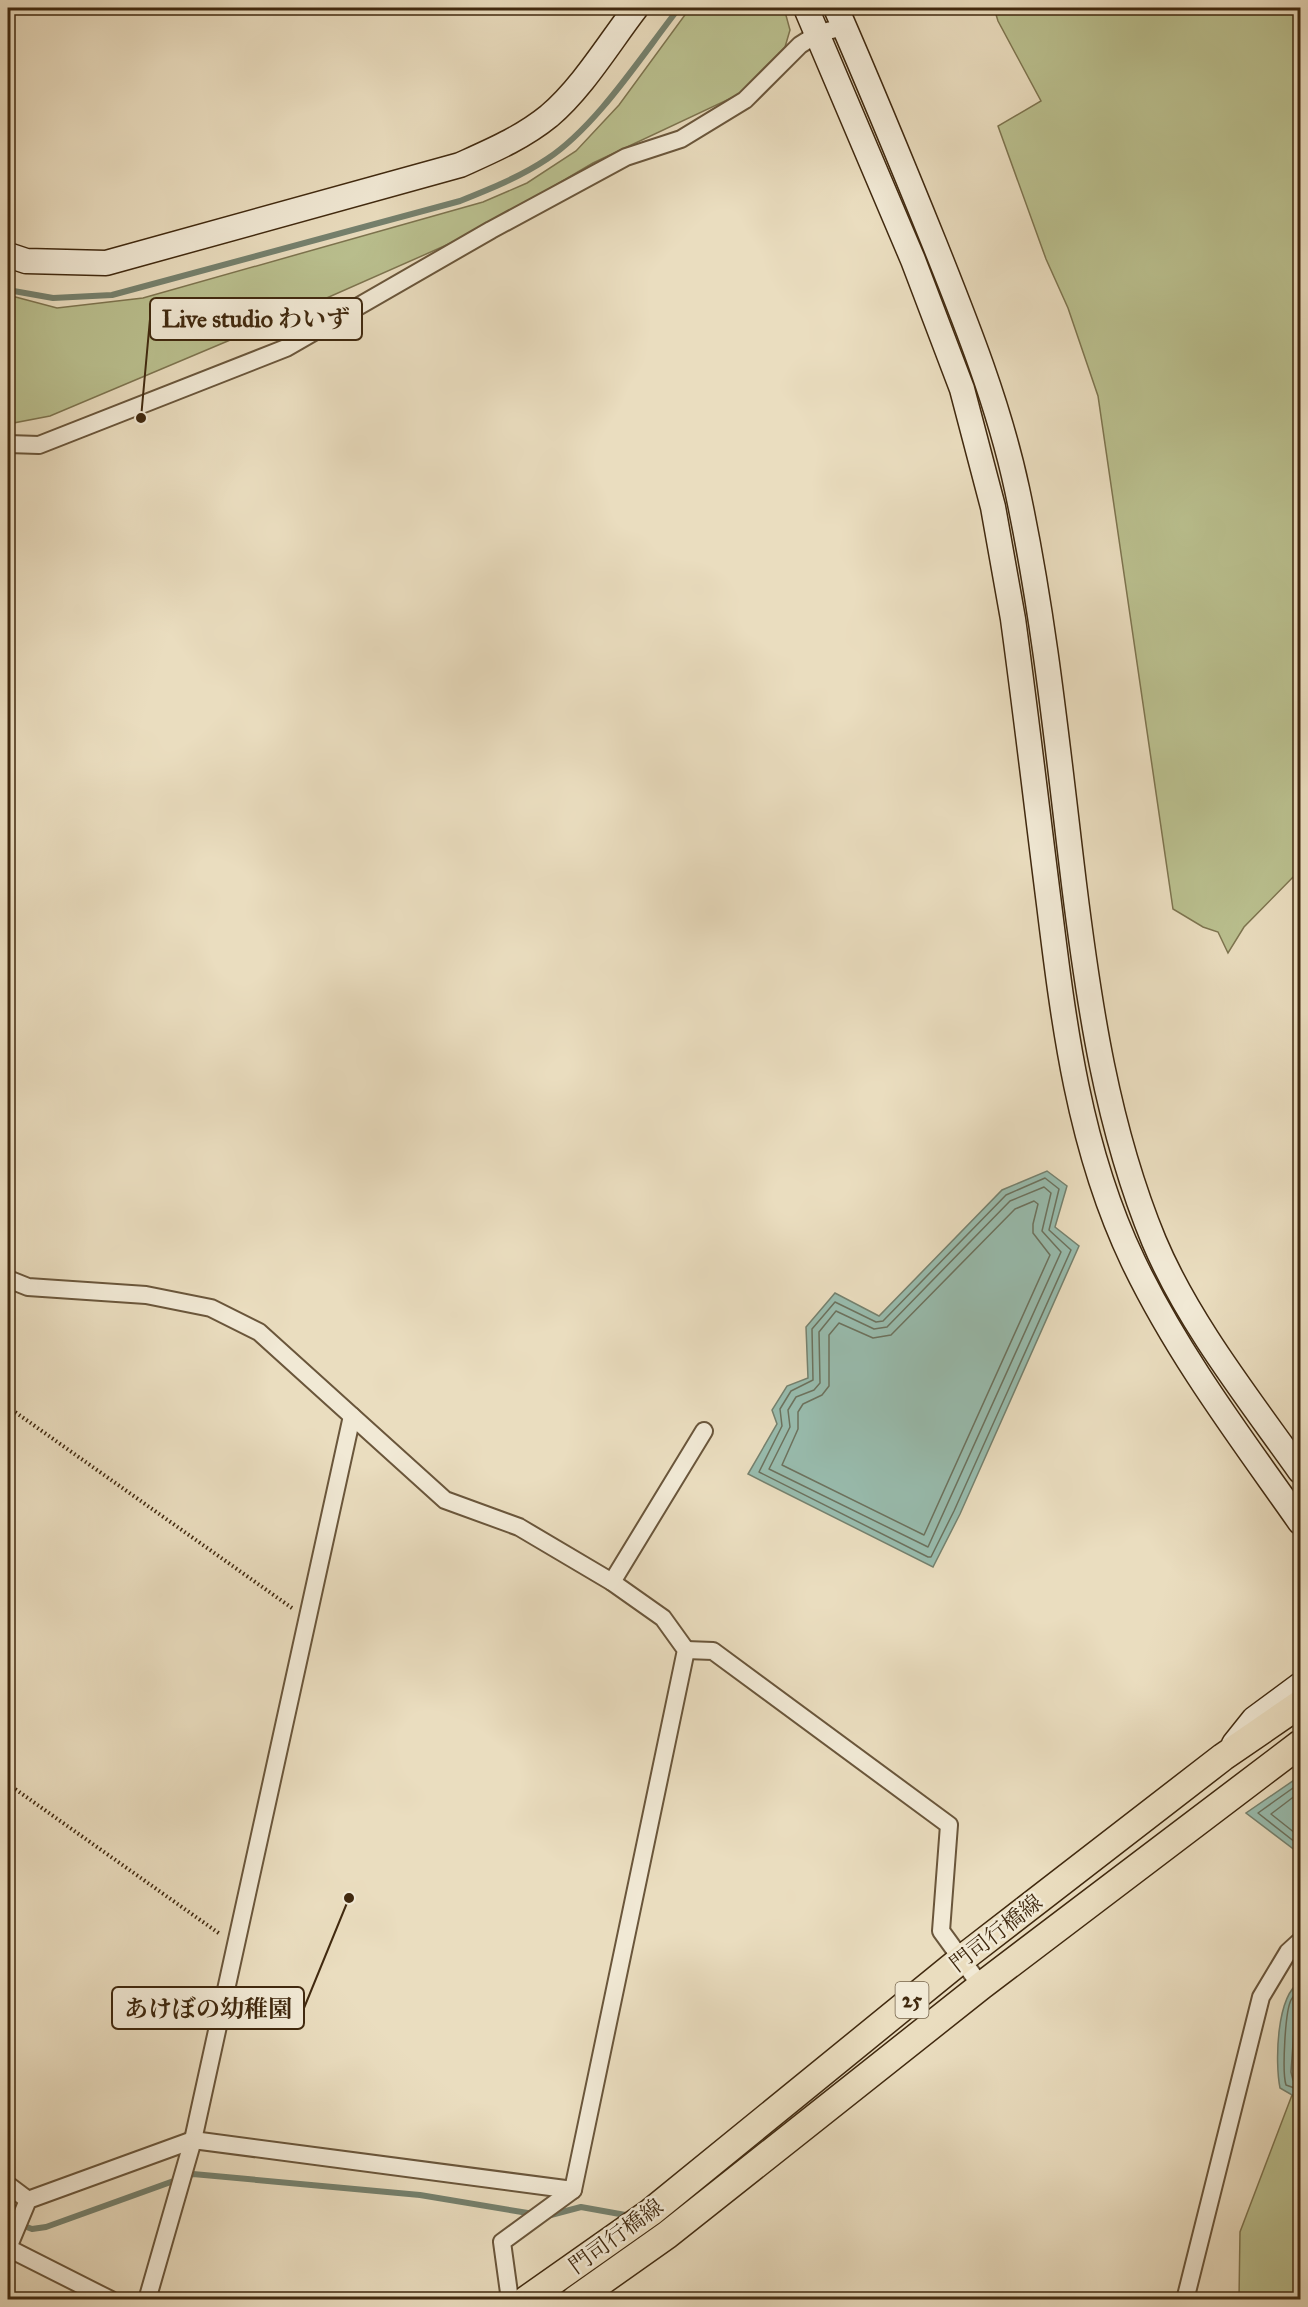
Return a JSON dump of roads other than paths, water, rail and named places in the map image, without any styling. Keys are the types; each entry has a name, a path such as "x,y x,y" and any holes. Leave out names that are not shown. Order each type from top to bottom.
{"main road":[{"name":"門司行橋線","path":"526,2300 651,2212 963,1958 1223,1757 1300,1704"},
{"name":"門司行橋線","path":"575,2300 667,2235 981,1986 1300,1744"}],"street":[{"path":"8,255 26,261 106,263 460,165 510,142 549,115 578,84 636,8"},
{"path":"806,8 819,33 940,329 962,389 982,461 1006,570 1062,1020 1085,1128 1098,1169 1125,1242 1156,1306 1207,1390 1300,1522"},
{"path":"8,444 39,445 286,348 491,230 626,157 681,139 745,100 800,45 840,17 972,338 1000,421 1016,485 1034,575 1085,969 1111,1107 1125,1161 1155,1244 1210,1343 1300,1471"},
{"path":"8,1279 28,1287 146,1295 212,1308 259,1332 445,1500 519,1527 612,1582 663,1618 686,1650 573,2190 502,2242 510,2300"},
{"path":"147,2300 193,2140 352,1416"},
{"path":"612,1582 704,1431"},
{"path":"686,1650 713,1651 949,1825 941,1931 963,1958 981,1986"},
{"path":"1223,1757 1254,1719 1300,1685"},
{"path":"1185,2300 1261,1997 1288,1952 1300,1941"},
{"path":"111,2300 8,2248 28,2200 193,2140 573,2190"},
{"path":"8,2185 28,2200"}],"water":[{"path":"1047,1171 1067,1186 1055,1227 1079,1246 960,1514 933,1567 748,1474 777,1424 772,1410 787,1386 808,1378 806,1327 835,1293 879,1316 1002,1190"},
{"path":"1300,1776 1300,1854 1246,1813"},
{"path":"1300,1982 1300,2096 1292,2095 1280,2088 1278,2047 1286,2001"}],"waterway":[{"path":"8,290 53,298 112,295 460,201 482,192 526,171 566,145 618,89 679,8"},
{"path":"8,2220 32,2229 46,2227 193,2174 420,2195 534,2214"},
{"path":"547,2216 581,2207 631,2216"}],"place":[{"name":"Live studio わいず","path":"141,418"},
{"name":"あけぼの幼稚園","path":"349,1898"}]}
